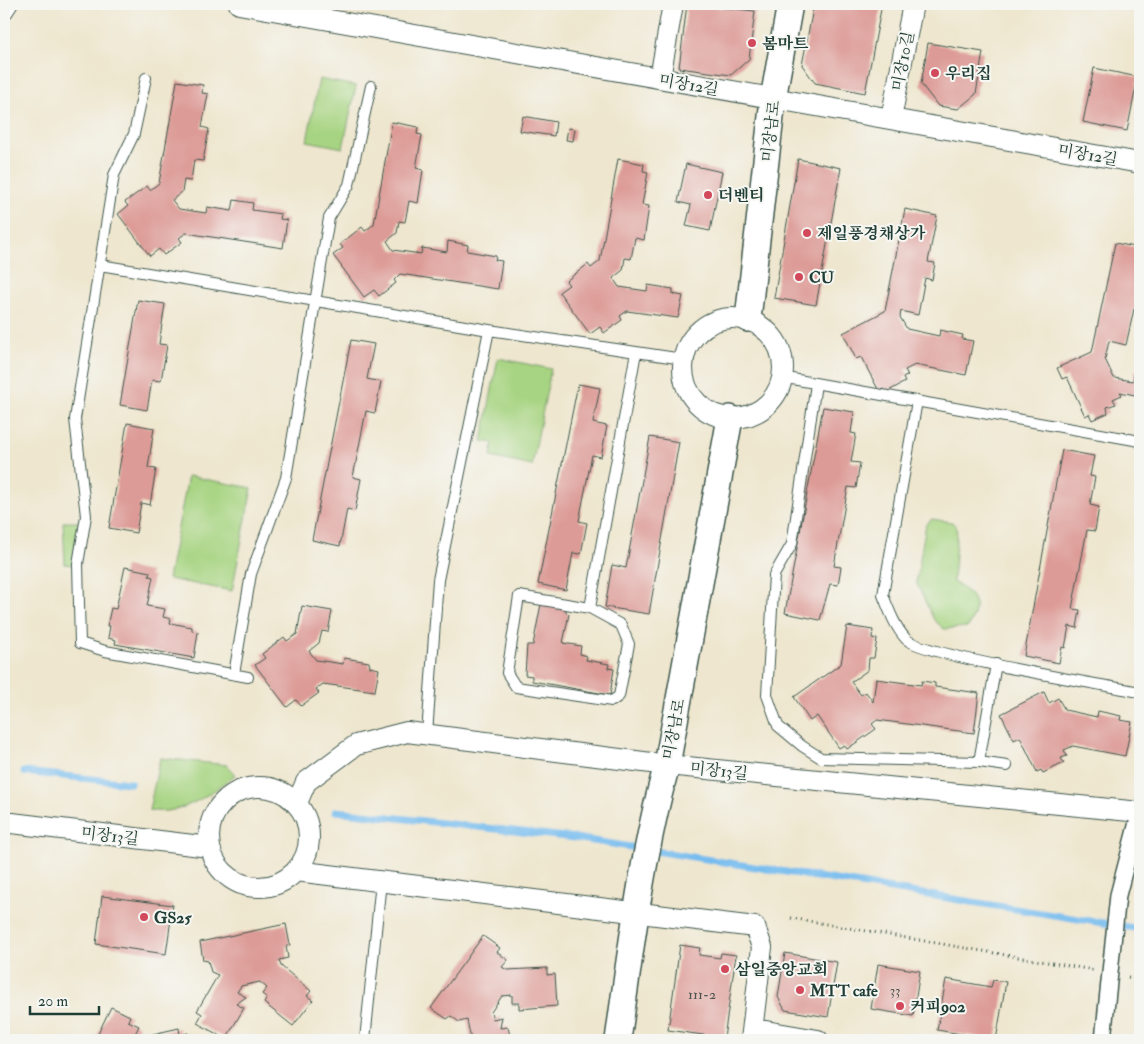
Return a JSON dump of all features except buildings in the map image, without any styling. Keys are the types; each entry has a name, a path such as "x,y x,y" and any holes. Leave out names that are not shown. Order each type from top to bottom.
{"street":[{"name":"미장12길","path":"239,4 1140,163"},
{"path":"660,78 673,4"},
{"name":"미장남로","path":"748,319 773,99 790,4"},
{"name":"미장10길","path":"891,119 913,4"},
{"path":"730,317 748,319 757,323 771,334 780,349 784,367 780,387 770,402 756,412 741,418 730,418 707,411 694,400 683,377 683,359 688,344 698,330 713,321 730,317"},
{"name":"미장남로","path":"618,1040 636,912 659,794 667,764 730,418"},
{"name":"미장13길","path":"297,804 306,782 356,744 407,732 667,764 1140,812"},
{"path":"256,786 274,788 283,792 297,804 306,819 309,836 306,856 296,871 282,882 274,885 249,887 232,881 219,869 209,846 209,829 214,814 224,800 239,790 256,786"},
{"path":"1103,1040 1118,895 1140,812"},
{"name":"미장13길","path":"8,824 209,846"},
{"path":"296,871 755,927 762,947 752,1035 818,1040"}],"lane":[{"path":"4,18 13,4"},
{"path":"146,78 134,134 114,175 75,420 86,516 78,564 80,643 105,651 248,677"},
{"path":"234,674 251,574 286,478 329,218 349,185 371,86"},
{"path":"100,265 489,330 683,359"},
{"path":"427,734 438,580 489,330"},
{"path":"590,608 636,352"},
{"path":"782,377 1140,441"},
{"path":"816,384 792,544 774,575 767,694 778,726 802,746 821,758 979,762 1007,766"},
{"path":"917,401 883,595 894,621 907,640 941,653 1140,692"},
{"path":"518,596 590,608 621,625 629,644 619,696 612,701 516,687 507,673 518,596"},
{"path":"979,762 996,664"},
{"path":"365,1040 381,881"}],"path":[{"path":"790,918 1140,979"}],"green space":[{"path":"319,79 356,86 343,148 307,141"},
{"path":"498,358 551,369 532,466 491,457 493,443 482,441"},
{"path":"188,476 252,488 232,591 168,579"},
{"path":"932,519 952,522 957,528 953,582 967,591 974,601 975,612 968,627 944,629 934,620 916,582 926,524"},
{"path":"63,522 79,522 73,565 65,564"},
{"path":"160,758 227,765 235,775 205,796 184,807 161,811 149,810"}],"waterway":[{"path":"24,772 130,783"},
{"path":"336,811 575,838 1140,929"}],"place":[{"name":"봄마트","path":"752,43"},
{"name":"우리집","path":"935,73"},
{"name":"더벤티","path":"708,195"},
{"name":"제일풍경채상가","path":"807,233"},
{"name":"CU","path":"799,277"},
{"name":"GS25","path":"144,917"},
{"name":"삼일중앙교회","path":"725,969"},
{"name":"MTT cafe","path":"800,990"},
{"name":"커피902","path":"900,1006"}]}
